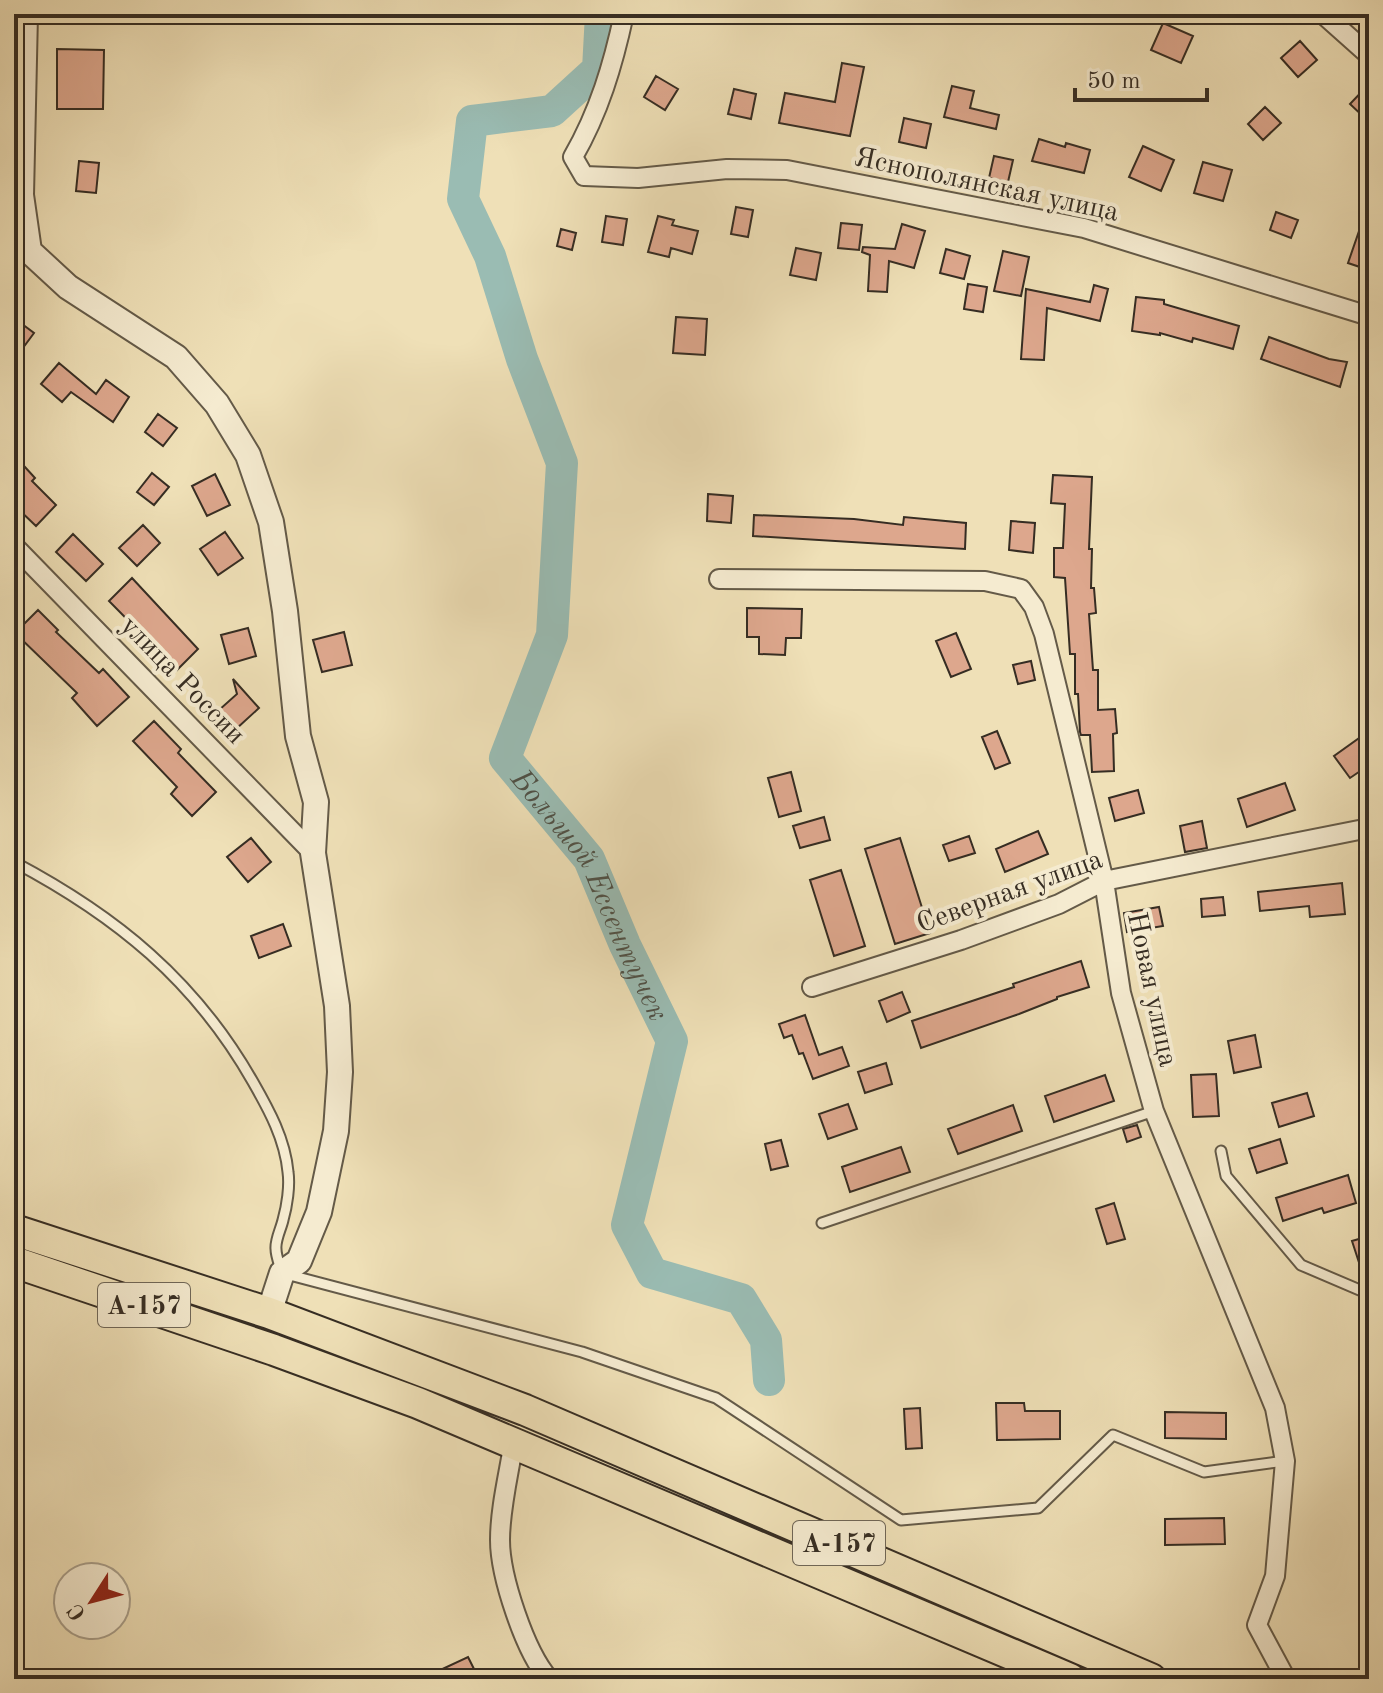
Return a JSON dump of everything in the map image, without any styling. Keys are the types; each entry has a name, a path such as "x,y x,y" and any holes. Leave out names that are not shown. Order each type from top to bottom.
{"main road":[{"name":"А-157","path":"14,1230 269,1313 540,1416 1151,1679"},
{"name":"А-157","path":"14,1262 274,1350 418,1403 514,1441 1070,1679"}],"street":[{"name":"Яснополянская улица","path":"624,14 613,65 591,125 573,157 584,176 638,178 727,169 787,170 1084,228 1369,316"},
{"path":"1323,14 1369,55"},
{"path":"21,27 21,248 68,287 176,357 217,404 248,455 271,522 285,611 298,736 316,802 313,853 337,1006 340,1072 336,1131 319,1212 299,1261 282,1273 269,1313"},
{"name":"улица России","path":"14,546 313,853"},
{"name":"Новая улица","path":"719,579 985,581 1021,589 1034,607 1044,634 1104,881 1121,993 1154,1111 1275,1408 1285,1461 1275,1576 1257,1625 1286,1679"},
{"name":"Северная улица","path":"812,987 961,940 1045,909 1104,881 1369,828"},
{"path":"514,1441 500,1540 506,1580 519,1623 549,1679"}],"lane":[{"path":"14,862 95,909 141,943 185,986 236,1053 280,1136 289,1174 285,1216 275,1247 282,1273 582,1352 716,1398 901,1520 1038,1508 1113,1435 1204,1472 1285,1461"},
{"path":"822,1223 1154,1111"},
{"path":"1221,1151 1226,1176 1301,1265 1369,1294"}],"building":[{"path":"1163,23 1193,36 1181,63 1151,50"},
{"path":"1300,41 1317,60 1298,77 1281,58"},
{"path":"57,49 104,50 103,109 57,109"},
{"path":"842,63 864,67 850,136 779,123 785,93 835,102"},
{"path":"656,76 678,89 665,110 644,97"},
{"path":"1369,84 1369,122 1350,104"},
{"path":"952,86 974,91 970,108 999,115 996,129 944,117"},
{"path":"734,89 756,94 751,119 728,114"},
{"path":"1265,107 1281,123 1263,140 1248,124"},
{"path":"904,118 931,124 926,148 899,142"},
{"path":"1039,139 1090,150 1084,173 1032,161"},
{"path":"1143,146 1174,160 1161,191 1129,177"},
{"path":"994,156 1013,160 1008,182 989,178"},
{"path":"79,161 99,163 96,193 76,191"},
{"path":"1203,162 1232,170 1223,201 1194,193"},
{"path":"736,207 753,210 748,237 731,234"},
{"path":"1369,208 1369,270 1348,263"},
{"path":"1276,212 1298,220 1291,238 1270,230"},
{"path":"606,216 627,219 623,245 602,242"},
{"path":"658,216 674,220 672,225 698,231 692,254 671,248 669,257 648,252"},
{"path":"841,223 862,225 859,250 838,248"},
{"path":"902,224 925,231 914,268 889,261 887,292 868,291 870,255 862,252 863,247 895,249"},
{"path":"561,229 576,233 572,250 557,246"},
{"path":"796,248 821,253 816,280 790,275"},
{"path":"946,249 970,256 964,279 940,273"},
{"path":"1003,251 1029,257 1021,296 994,291"},
{"path":"968,284 987,287 983,312 964,309"},
{"path":"1094,285 1108,289 1100,321 1047,308 1044,360 1021,359 1026,289 1090,302"},
{"path":"1136,297 1164,300 1164,304 1239,326 1233,349 1193,338 1192,342 1160,333 1132,331"},
{"path":"676,317 707,319 705,355 673,353"},
{"path":"14,318 34,333 14,360"},
{"path":"1269,337 1329,359 1347,362 1340,387 1261,359"},
{"path":"59,363 96,394 106,380 129,397 113,422 71,392 62,402 41,384"},
{"path":"158,414 177,428 163,446 145,432"},
{"path":"14,455 35,478 32,481 56,505 36,526 14,505"},
{"path":"152,473 169,487 154,505 137,492"},
{"path":"215,474 230,505 207,516 192,486"},
{"path":"1053,475 1092,477 1089,549 1092,549 1091,588 1094,588 1096,613 1089,614 1093,670 1098,670 1098,710 1115,709 1114,771 1092,772 1090,735 1081,735 1080,732 1078,694 1075,694 1075,654 1070,654 1065,578 1054,577 1054,548 1063,548 1065,504 1051,503"},
{"path":"708,494 733,496 731,523 707,521"},
{"path":"754,515 854,519 903,525 904,517 966,523 965,549 753,536"},
{"path":"1011,521 1035,523 1033,553 1009,550"},
{"path":"143,525 160,543 137,566 119,548"},
{"path":"225,532 243,558 218,575 200,549"},
{"path":"73,534 103,564 86,581 56,552"},
{"path":"132,578 198,649 177,670 109,601"},
{"path":"747,608 802,609 801,638 786,638 785,655 759,654 759,637 747,637"},
{"path":"38,610 58,630 56,632 99,673 103,669 129,697 97,726 72,698 77,693 15,633"},
{"path":"248,628 256,656 229,664 221,635"},
{"path":"344,632 352,665 322,672 313,640"},
{"path":"956,633 971,669 951,677 936,641"},
{"path":"1031,661 1035,680 1018,684 1013,665"},
{"path":"233,679 259,708 236,729 219,710 237,694"},
{"path":"154,721 181,749 178,753 216,792 192,816 171,794 177,787 133,741"},
{"path":"997,731 1010,763 995,769 982,737"},
{"path":"1369,731 1369,765 1350,778 1334,756"},
{"path":"791,772 801,811 779,817 768,778"},
{"path":"1285,783 1295,810 1247,827 1238,799"},
{"path":"1138,790 1144,813 1115,821 1109,798"},
{"path":"824,817 830,840 800,848 793,826"},
{"path":"1202,821 1207,848 1185,852 1180,826"},
{"path":"1038,831 1048,854 1005,872 996,849"},
{"path":"969,836 975,853 949,861 943,845"},
{"path":"251,838 271,862 248,882 227,857"},
{"path":"900,838 930,933 895,944 865,849"},
{"path":"841,870 865,946 834,956 810,880"},
{"path":"1342,883 1345,914 1310,917 1309,906 1260,911 1258,892"},
{"path":"1223,897 1225,915 1202,917 1201,899"},
{"path":"1159,907 1163,926 1127,932 1124,913"},
{"path":"283,924 291,946 259,958 251,936"},
{"path":"1081,961 1089,987 921,1048 912,1021"},
{"path":"902,992 910,1012 887,1022 879,1001"},
{"path":"805,1015 819,1055 842,1047 849,1066 813,1079 792,1035 784,1038 779,1024"},
{"path":"1255,1035 1261,1067 1234,1073 1228,1041"},
{"path":"886,1063 892,1084 865,1093 858,1072"},
{"path":"1216,1074 1219,1116 1193,1117 1191,1075"},
{"path":"1105,1075 1114,1101 1054,1122 1045,1096"},
{"path":"1307,1093 1314,1116 1279,1127 1272,1103"},
{"path":"848,1104 857,1129 828,1139 819,1114"},
{"path":"1013,1105 1022,1131 958,1154 948,1129"},
{"path":"1137,1125 1141,1137 1127,1142 1123,1129"},
{"path":"1280,1139 1287,1163 1257,1173 1249,1149"},
{"path":"781,1140 788,1166 771,1170 765,1144"},
{"path":"901,1147 910,1172 850,1192 842,1167"},
{"path":"1348,1175 1356,1203 1324,1213 1322,1208 1283,1221 1276,1198"},
{"path":"1114,1203 1125,1239 1107,1244 1096,1209"},
{"path":"1369,1236 1369,1284 1366,1284 1352,1241"},
{"path":"996,1403 1024,1403 1025,1411 1060,1411 1060,1439 997,1440"},
{"path":"920,1408 922,1448 906,1449 904,1409"},
{"path":"1165,1412 1226,1413 1226,1439 1165,1438"},
{"path":"1224,1518 1225,1544 1165,1545 1165,1519"},
{"path":"468,1657 479,1679 421,1679"}],"waterway":[{"name":"Большой Ессентучек","path":"601,14 598,69 552,111 472,121 463,199 490,256 522,359 562,463 552,635 505,758 589,859 625,945 672,1041 627,1225 652,1273 741,1299 766,1340 769,1380"}]}
